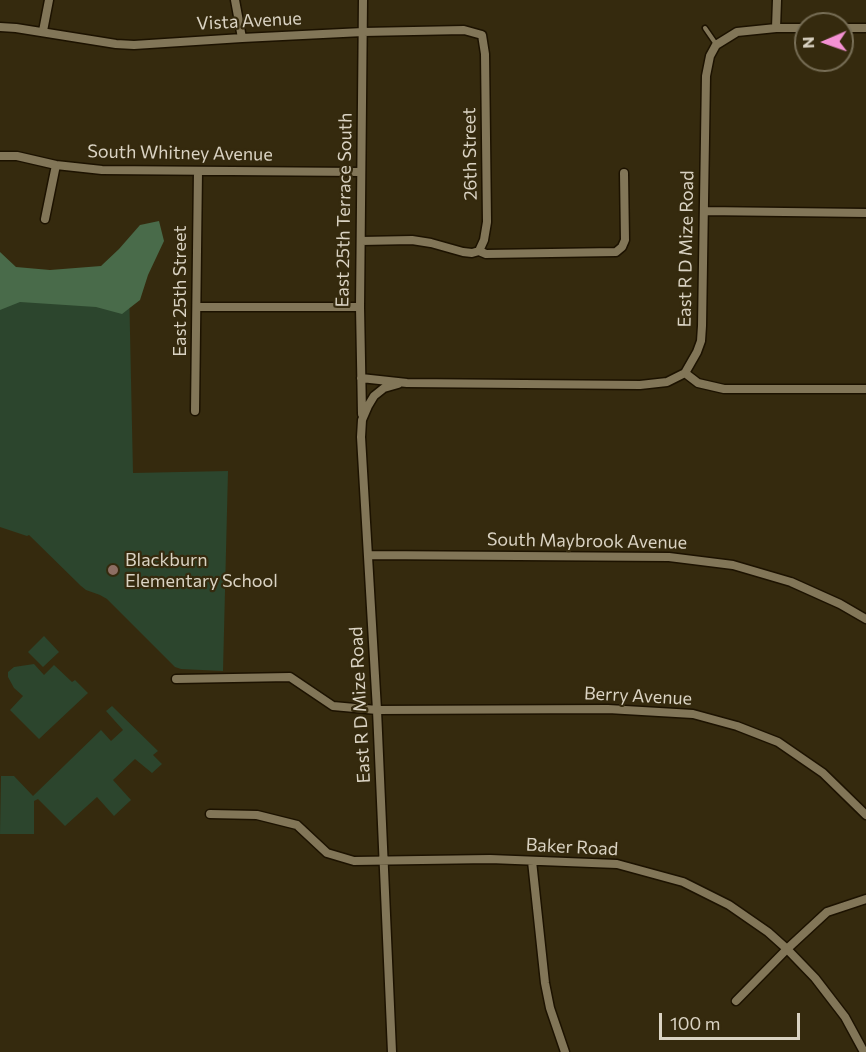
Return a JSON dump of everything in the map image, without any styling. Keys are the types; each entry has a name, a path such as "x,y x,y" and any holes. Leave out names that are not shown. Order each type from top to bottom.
{"street":[{"path":"43,31 49,0"},
{"path":"235,0 242,38"},
{"name":"East 25th Terrace South","path":"362,420 360,307 363,0"},
{"path":"776,28 777,0"},
{"name":"Vista Avenue","path":"0,27 134,45 363,32 464,30 482,36 485,54"},
{"path":"716,45 737,32 794,28"},
{"name":"East R D Mize Road","path":"392,1052 377,710 361,437 362,420 374,396 384,388 395,384 640,385 667,382 685,373 701,341 706,76 710,56 716,45"},
{"name":"26th Street","path":"479,251 484,240 487,222 485,54"},
{"name":"South Whitney Avenue","path":"0,156 17,156 56,165 102,170 361,172"},
{"path":"45,219 56,165"},
{"name":"East 25th Street","path":"195,411 198,171"},
{"path":"361,240 412,240 463,252 479,251 486,254 616,252 625,240 624,173"},
{"path":"704,211 866,213"},
{"path":"197,307 360,307"},
{"path":"685,373 698,383 724,389 866,388"},
{"name":"East R D Mize Road","path":"362,378 407,383"},
{"name":"South Maybrook Avenue","path":"368,555 669,557 733,565 791,582 840,604 866,619"},
{"name":"Berry Avenue","path":"177,679 290,677 333,706 377,710 608,709 693,714 737,726 778,742 823,773 866,815"},
{"name":"Baker Road","path":"210,814 257,815 297,825 327,853 354,861 490,859 616,864 683,882 729,905 768,932 787,949 815,978 845,1017 864,1052"},
{"path":"532,861 545,983 550,1008 565,1052"},
{"path":"736,1001 827,912 866,899"},
{"path":"854,1031 866,1040"}],"lane":[{"path":"705,28 716,45"}],"green space":[{"path":"159,221 164,241 148,275 140,300 122,314 96,307 20,302 0,310 0,252 16,267 50,270 101,266 140,225"},
{"path":"129,285 133,473 228,471 223,671 175,667 107,599 81,586 29,535 0,527 0,290"},
{"path":"44,636 59,652 43,667 28,652"},
{"path":"34,664 44,675 54,665 88,693 39,739 10,710 23,696 14,688 8,672 14,667"},
{"path":"112,706 158,751 153,755 162,764 152,773 135,759 113,780 131,800 114,816 97,797 65,826 38,799 34,801 34,834 0,834 1,776 14,776 33,796 101,730 111,741 123,730 106,711"}],"place":[{"name":"Blackburn Elementary School","path":"113,570"}]}
